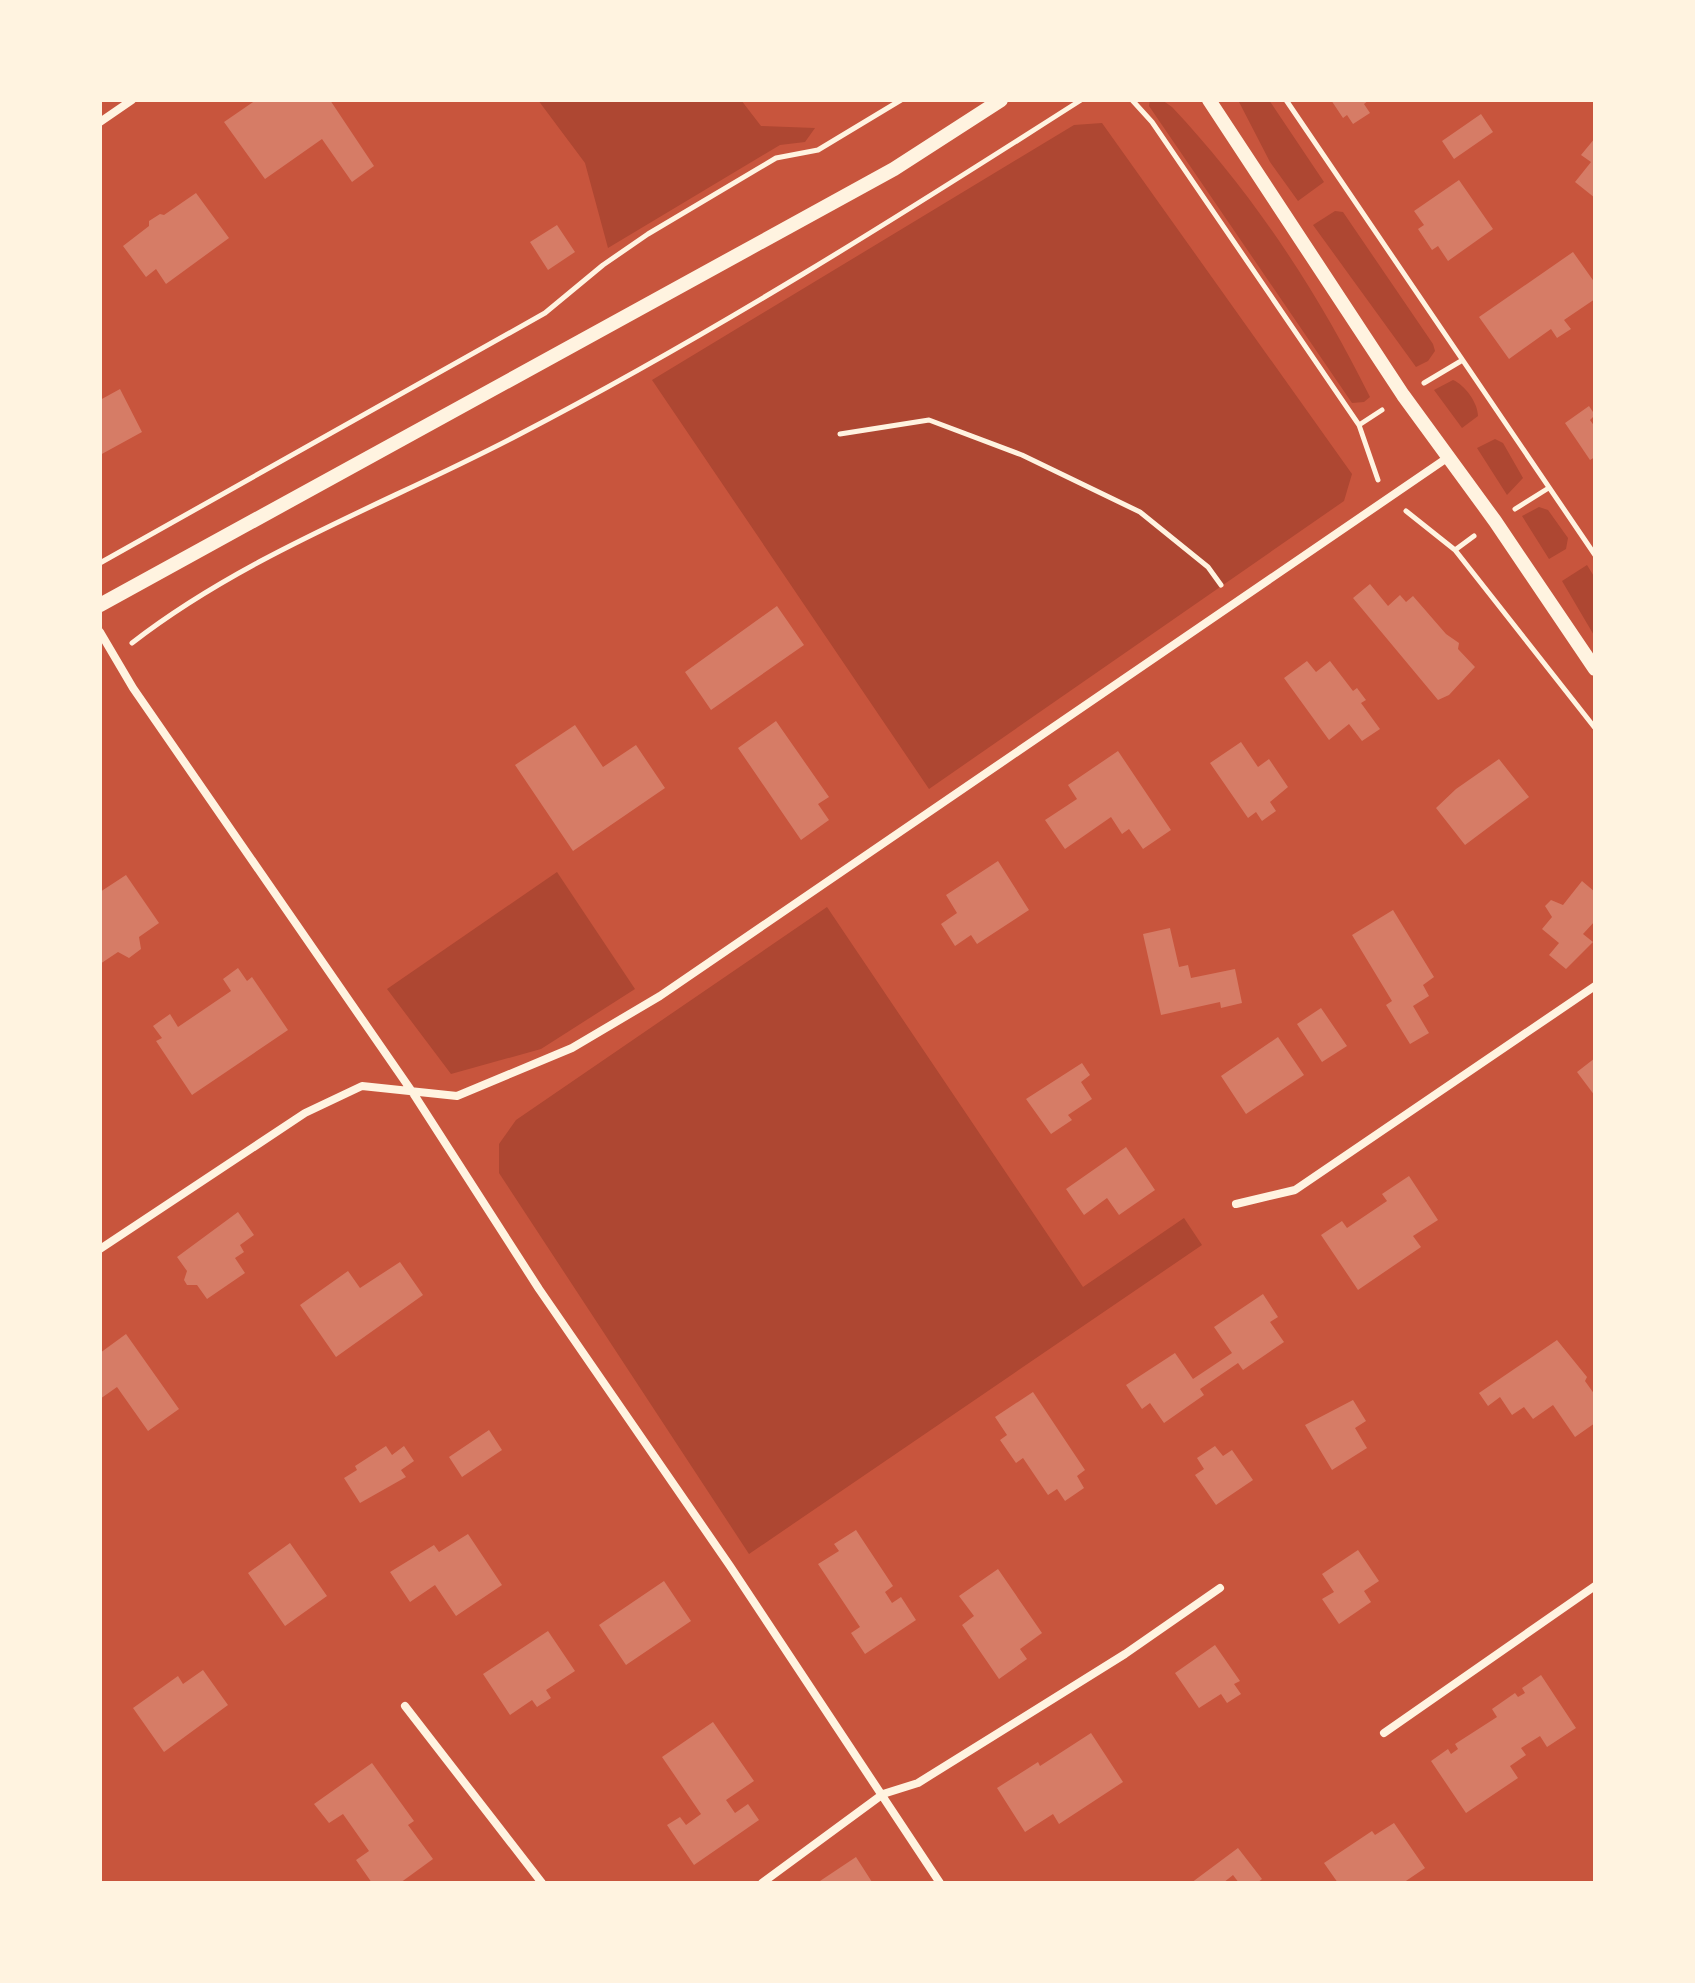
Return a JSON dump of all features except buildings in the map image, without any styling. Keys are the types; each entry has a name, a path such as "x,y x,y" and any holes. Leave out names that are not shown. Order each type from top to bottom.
{"street":[{"path":"100,122 132,100"},
{"path":"100,605 894,169 1001,100"},
{"path":"1209,100 1447,458 1595,669"},
{"path":"100,1249 305,1113 362,1086 457,1096 572,1048 647,1004 1447,458"},
{"path":"100,632 113,658 413,1093 539,1289 883,1794 940,1883"},
{"path":"1236,1204 1295,1190 1595,986"},
{"path":"1384,1733 1595,1586"},
{"path":"762,1883 883,1794 918,1783 1125,1654 1220,1588"},
{"path":"405,1706 542,1883"}],"path":[{"path":"100,563 545,313 603,265 648,234 776,158 818,150 901,100"},
{"path":"113,658 172,613 346,518 519,435 785,288 1081,100"},
{"path":"1132,100 1152,122 1359,425 1374,475 1391,496 1455,550 1595,728"},
{"path":"1286,100 1595,555"},
{"path":"840,434 929,420 1022,455 1140,512 1208,567 1235,605"}],"shaded area":[{"path":"538,100 741,100 761,126 815,128 805,142 780,145 608,248 585,163"},
{"path":"1150,100 1162,100 1172,107 1229,173 1282,244 1350,358 1370,397 1364,402 1352,403 1149,106"},
{"path":"1238,100 1269,100 1324,182 1298,201 1270,162"},
{"path":"1102,123 1352,474 1344,501 929,789 652,380 1074,125"},
{"path":"1335,211 1343,212 1433,344 1435,351 1428,361 1416,367 1313,225"},
{"path":"1453,380 1473,400 1478,416 1462,428 1434,390"},
{"path":"1495,439 1503,443 1523,478 1507,495 1477,448"},
{"path":"1539,507 1548,510 1568,538 1566,549 1549,559 1522,516"},
{"path":"1587,565 1595,578 1595,637 1562,581"},
{"path":"557,872 635,989 541,1049 451,1074 387,989"},
{"path":"827,907 1083,1287 1184,1218 1202,1245 749,1554 499,1173 499,1144 516,1120"}]}
